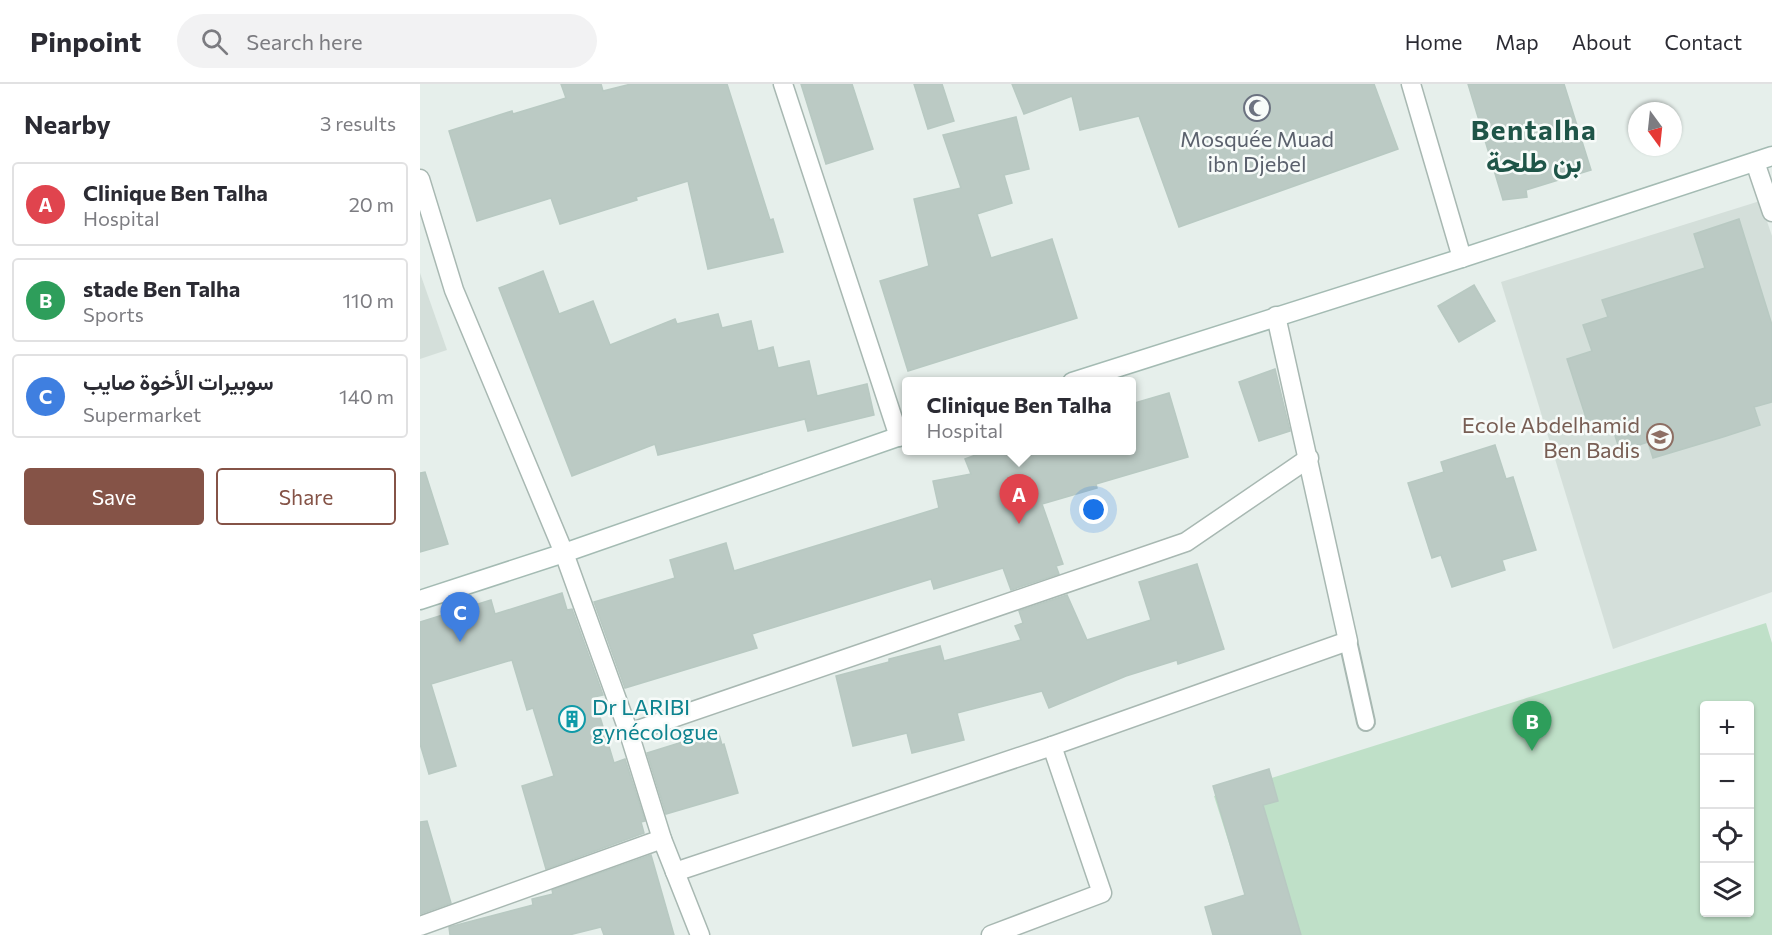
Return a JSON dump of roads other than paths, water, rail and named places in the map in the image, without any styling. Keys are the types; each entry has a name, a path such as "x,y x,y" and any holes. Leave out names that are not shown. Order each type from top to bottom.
{"street":[{"path":"783,84 902,432"},
{"path":"1411,84 1462,258"},
{"path":"1085,377 1462,258 1763,159 1772,212"},
{"path":"420,179 454,290 564,553 629,733 662,839 700,935"},
{"path":"675,872 1052,746 1348,641 1276,316"},
{"path":"420,600 564,553 902,435"},
{"path":"629,733 1186,542 1309,458"},
{"path":"991,935 1102,893 1052,746"},
{"path":"420,926 440,927 662,839"}],"lane":[{"path":"1348,641 1366,722"}],"place":[{"name":"Mosquée Muad ibn Djebel","path":"1257,108"},
{"name":"Ecole Abdelhamid Ben Badis","path":"1660,437"},
{"name":"Clinique Ben Talha","path":"1019,524"},
{"name":"سوبيرات الأخوة صايب","path":"460,642"},
{"name":"Dr LARIBI gynécologue","path":"572,719"},
{"name":"stade Ben Talha","path":"1532,751"}],"district":[{"name":"Bentalha بن طلحة","path":"1534,145"}]}
